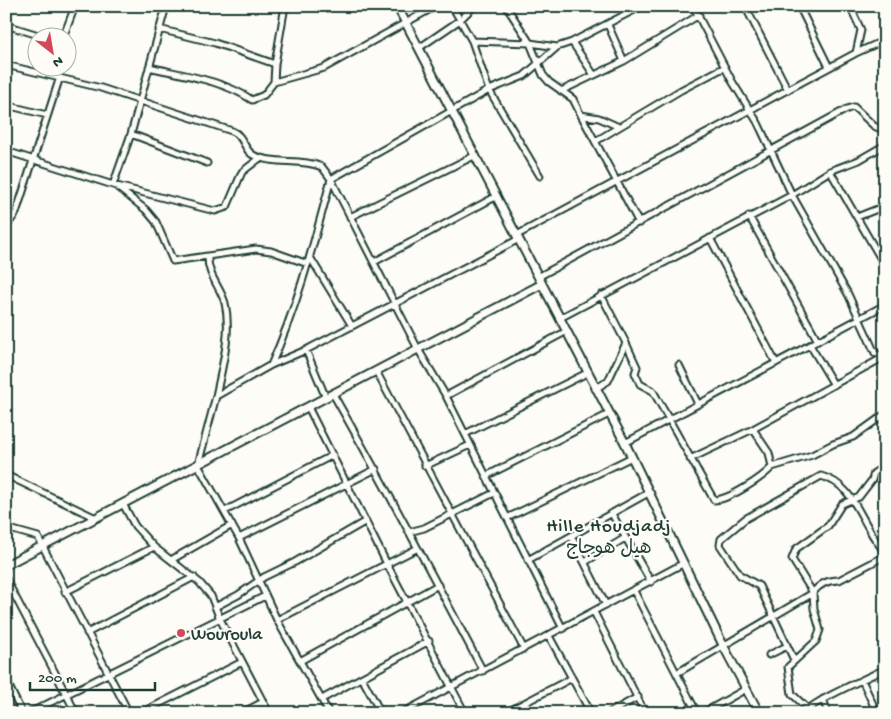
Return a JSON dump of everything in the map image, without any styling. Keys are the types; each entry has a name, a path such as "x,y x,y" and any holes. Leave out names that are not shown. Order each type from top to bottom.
{"street":[{"path":"67,28 75,6"},
{"path":"115,186 166,6"},
{"path":"149,66 214,82 229,90 240,92 252,100 264,95 274,82 275,64 286,6"},
{"path":"302,6 316,8 325,6"},
{"path":"397,6 453,110 595,389 625,443 724,648 759,713"},
{"path":"274,82 324,68 405,21 436,6"},
{"path":"452,6 472,42 489,90 540,176"},
{"path":"419,48 460,20 474,6"},
{"path":"506,6 530,43 538,66 549,82 573,99 638,223"},
{"path":"271,365 284,336 308,264 330,179 489,90 524,76 538,66 557,47 608,25 642,6"},
{"path":"693,6 750,110 792,195 861,319 875,353 884,357"},
{"path":"745,6 788,90"},
{"path":"799,6 829,67"},
{"path":"850,6 861,30 856,53"},
{"path":"884,6 885,22"},
{"path":"561,91 624,61 699,15"},
{"path":"6,25 28,32"},
{"path":"608,25 624,61"},
{"path":"159,29 215,43 275,64"},
{"path":"216,396 271,365 306,350 518,237 615,181 829,67 885,40"},
{"path":"472,42 530,43 557,47"},
{"path":"572,42 594,75"},
{"path":"6,65 58,80 101,88 237,133 241,136 249,153 260,158 319,166 330,179 418,349 446,396 563,629"},
{"path":"596,141 681,90 725,67"},
{"path":"6,227 9,217 16,213 58,80"},
{"path":"6,105 47,115"},
{"path":"538,277 854,107 874,126 885,131"},
{"path":"581,115 599,118 619,127"},
{"path":"131,134 207,163"},
{"path":"560,318 792,195 830,171 859,160 885,145"},
{"path":"6,151 115,186 219,211 230,203 242,172 260,158"},
{"path":"350,216 476,155"},
{"path":"830,171 885,266"},
{"path":"115,186 146,210 156,222 173,261 256,249 271,251 308,264"},
{"path":"374,262 497,196"},
{"path":"857,217 885,206"},
{"path":"750,216 818,341"},
{"path":"710,238 776,363"},
{"path":"208,256 208,267 225,303 227,331 216,396 198,465 239,538 277,620 330,713"},
{"path":"310,257 352,326"},
{"path":"6,565 542,284"},
{"path":"601,295 637,367 635,373 640,384 653,391 714,500 722,500 767,473 772,467 812,455 833,444 853,437 885,414"},
{"path":"625,443 861,319 885,304"},
{"path":"446,396 567,332"},
{"path":"595,389 608,380 626,343"},
{"path":"810,345 834,385"},
{"path":"306,350 326,398"},
{"path":"690,459 753,429 884,357"},
{"path":"679,365 698,404"},
{"path":"376,371 524,650"},
{"path":"465,434 587,373"},
{"path":"333,394 376,469 416,549 483,671"},
{"path":"308,407 387,564 466,713"},
{"path":"486,476 609,414"},
{"path":"753,429 768,453 772,467"},
{"path":"425,466 470,445"},
{"path":"225,511 333,455"},
{"path":"507,518 632,457"},
{"path":"884,671 823,699 806,710 792,694 788,667 816,641 820,630 814,609 813,593 792,558 792,554 828,526 842,504 865,492 874,473 885,466"},
{"path":"239,538 348,485 376,469"},
{"path":"6,475 96,518"},
{"path":"794,660 772,617 759,586 740,575 722,547 721,539 745,519 817,477 824,477 844,487 853,499 870,532 885,552"},
{"path":"528,560 650,492"},
{"path":"409,532 424,528 494,494"},
{"path":"123,504 135,526 154,548 194,577 207,590 269,713"},
{"path":"612,514 650,582"},
{"path":"215,607 366,521"},
{"path":"171,560 232,525"},
{"path":"6,528 38,537 128,713"},
{"path":"571,536 606,605"},
{"path":"585,562 625,538"},
{"path":"65,592 154,548"},
{"path":"277,620 416,549"},
{"path":"677,673 724,648 813,593 818,587 831,580 839,580 885,556"},
{"path":"402,713 524,650 684,563"},
{"path":"87,633 194,577"},
{"path":"6,580 76,713"},
{"path":"300,661 438,586"},
{"path":"634,591 697,713"},
{"path":"30,713 265,596"},
{"path":"594,612 645,713"},
{"path":"549,636 591,713"},
{"path":"322,699 429,641"},
{"path":"769,655 786,646"},
{"path":"141,713 242,662"},
{"path":"362,678 381,713"},
{"path":"505,713 572,678"},
{"path":"6,680 22,713"},
{"path":"862,680 878,713"},
{"path":"703,713 746,688"},
{"path":"609,713 638,696"},
{"path":"823,699 828,713"},
{"path":"242,713 263,702"}],"place":[{"name":"Wouroula","path":"181,633"}],"district":[{"name":"Hille Houdjadj هيل هوجاج","path":"609,535"}]}
